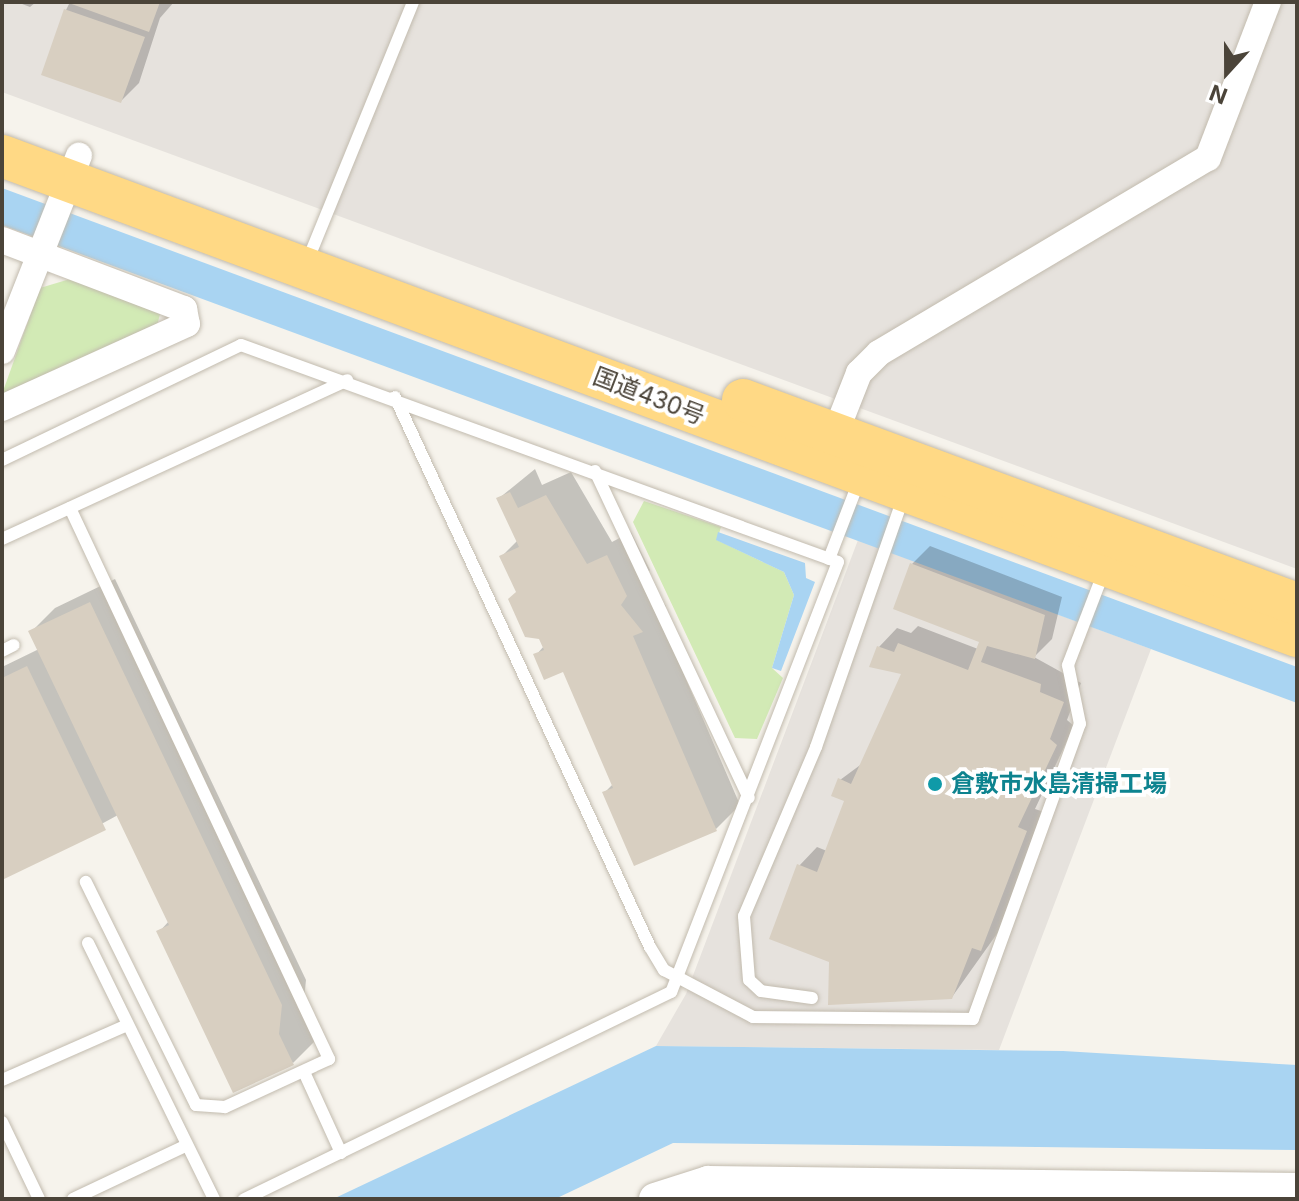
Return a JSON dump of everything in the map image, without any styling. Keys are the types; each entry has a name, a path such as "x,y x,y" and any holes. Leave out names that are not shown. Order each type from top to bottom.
{"highway":[{"name":"国道430号","path":"2,129 69,181"},
{"name":"国道430号","path":"2,156 69,181 310,255 855,464 1297,604"},
{"name":"国道430号","path":"855,464 901,503 1102,577 1297,636"}],"street":[{"path":"855,464 859,373 879,353 1208,158 1268,2"},
{"path":"2,351 69,181"},
{"path":"2,240 42,250 184,309 187,324 2,408"},
{"path":"655,1199 708,1182 1104,1193 1297,1189"}],"lane":[{"path":"310,255 413,2"},
{"path":"2,460 241,345 395,397 838,562 680,981 656,1003 244,1199"},
{"path":"2,539 347,380"},
{"path":"395,397 650,947 680,981 753,1017 973,1019 1080,724 1068,665 1102,577"},
{"path":"829,559 855,464"},
{"path":"595,471 749,798"},
{"path":"812,998 761,991 749,980 744,916 825,722 881,552 901,503"},
{"path":"70,508 329,1059 225,1107 196,1105 86,882"},
{"path":"88,943 185,1146 214,1199"},
{"path":"2,1080 127,1025"},
{"path":"304,1072 341,1153"},
{"path":"2,1122 39,1199"},
{"path":"73,1199 185,1146"}],"shaded area":[{"path":"2,2 1297,2 1297,569 2,92"},
{"path":"858,540 1151,649 999,1050 656,1046 686,994"}],"green space":[{"path":"70,279 160,314 157,326 2,394 40,288"},
{"path":"644,501 721,527 717,540 784,572 794,595 772,668 783,678 757,739 735,738 633,522"}],"water":[{"path":"2,188 1297,667 1297,703 2,225"},
{"path":"718,532 805,563 806,578 815,582 781,671 772,668 794,595 784,572 716,540"},
{"path":"656,1046 1063,1051 1297,1065 1297,1150 673,1143 555,1199 333,1199"}],"building":[{"path":"66,2 160,2 149,32"},
{"path":"64,9 145,37 121,103 41,75"},
{"path":"510,492 518,508 546,495 587,564 607,555 627,596 621,605 643,632 633,636 717,831 634,866 602,792 613,788 563,672 544,680 533,654 544,650 539,639 525,637 508,599 516,592 499,556 519,547 496,498"},
{"name":"倉敷市水島清掃工場","path":"910,563 1045,615 1035,659 987,646 981,662 1041,684 1040,692 1064,702 1050,739 1057,745 1018,827 1027,831 981,951 972,948 952,999 828,1005 829,962 769,939 797,864 817,872 844,801 831,796 838,778 851,784 901,674 869,667 877,646 894,652 898,643 968,670 979,642 893,609"},
{"path":"90,602 282,1005 279,1034 294,1065 233,1093 156,931 169,925 28,631"},
{"path":"27,666 106,830 2,880 2,678"}],"place":[{"name":"倉敷市水島清掃工場","path":"935,784"}]}
